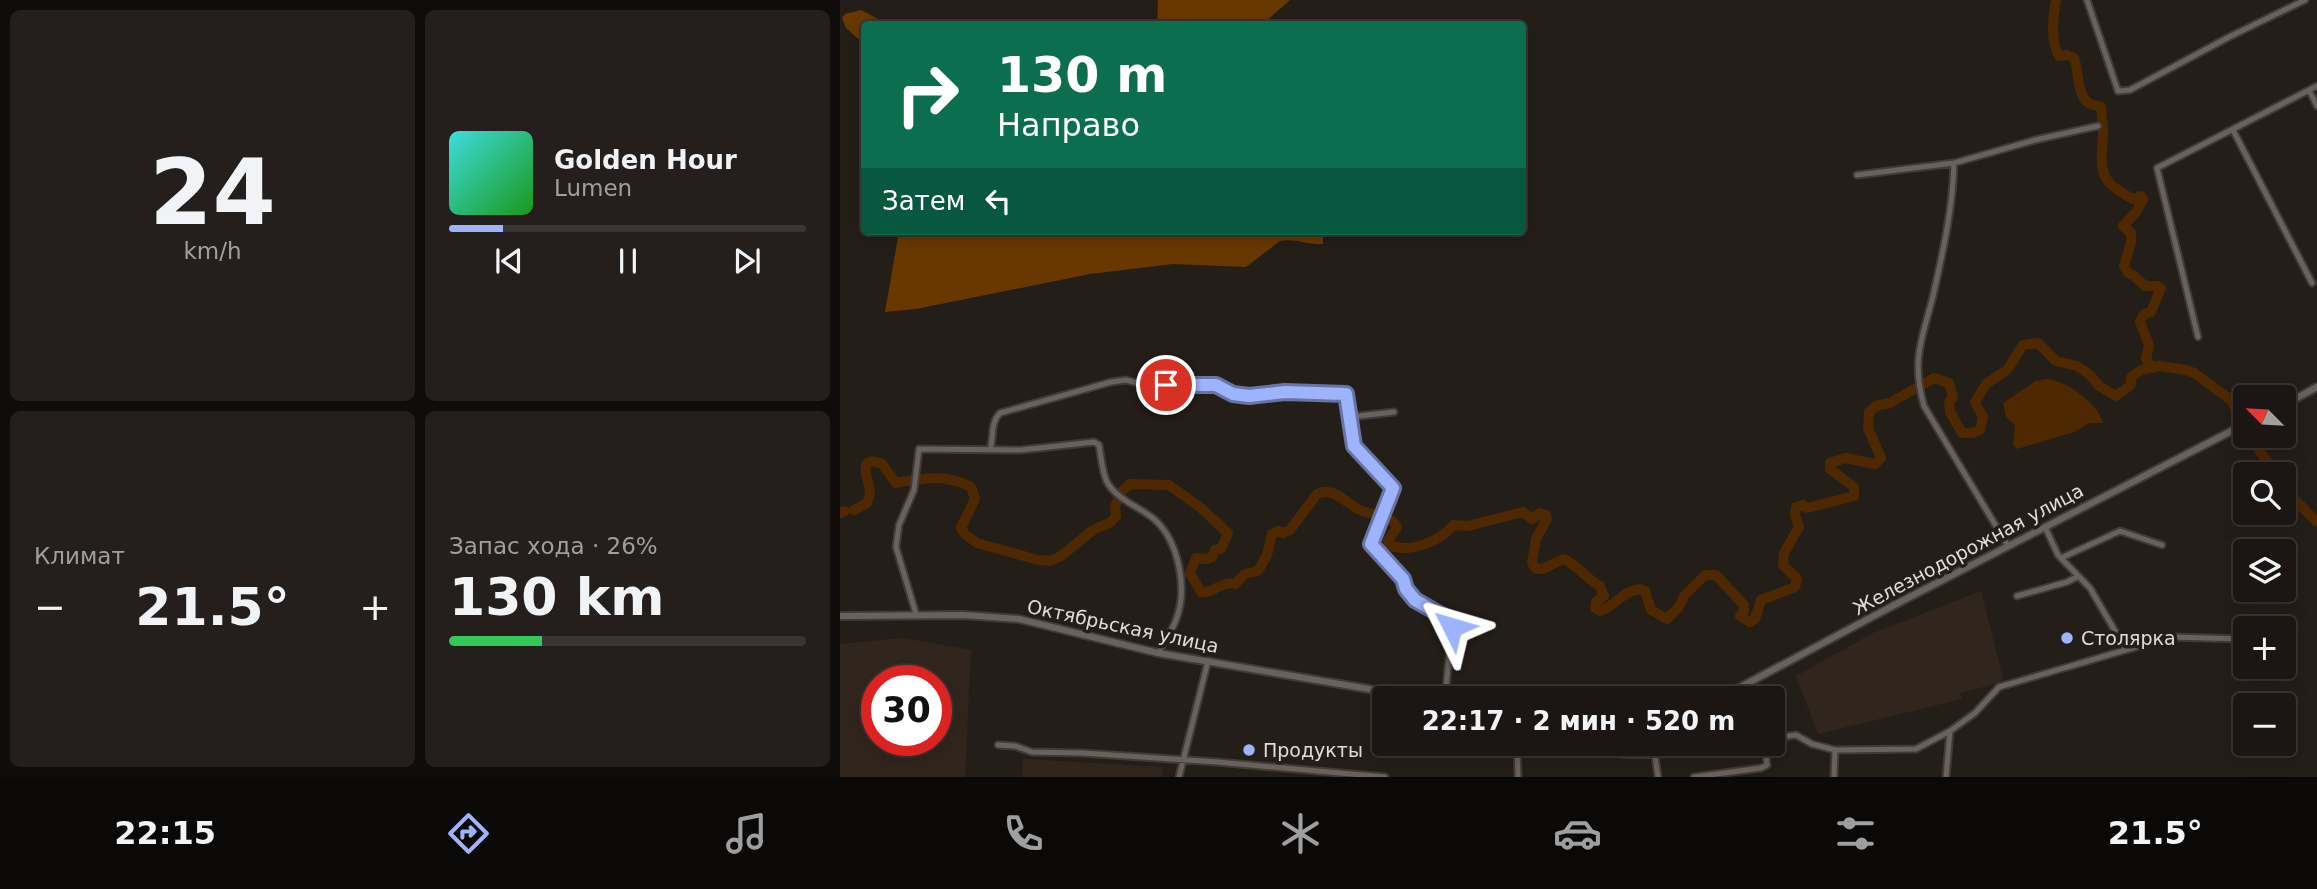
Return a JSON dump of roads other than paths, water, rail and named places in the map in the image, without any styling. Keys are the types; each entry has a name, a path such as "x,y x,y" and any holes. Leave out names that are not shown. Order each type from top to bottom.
{"street":[{"path":"2087,0 2118,91 2130,90 2305,0"},
{"path":"2198,337 2157,168 2317,86"},
{"path":"2309,90 2317,106"},
{"path":"1857,175 1954,163 2035,140 2098,127"},
{"path":"2233,130 2312,283"},
{"path":"1954,163 1954,184 1917,360 1917,380 1924,406 2008,546"},
{"path":"990,450 993,428 1000,413 1111,382 1126,380 1141,384 1216,385 1233,394 1249,396 1285,392 1346,394 1354,446 1393,488 1371,544 1403,579 1406,589 1415,600 1450,620 1452,627 1446,686"},
{"path":"2296,398 2317,387"},
{"path":"1350,417 1394,412"},
{"name":"Железнодорожная улица","path":"1743,686 2233,430"},
{"path":"916,614 896,547 899,525 915,484 914,473 919,449 1021,450 1094,442 1099,445 1108,483 1166,531 1179,558 1181,596 1177,618 1158,653"},
{"path":"2045,527 2060,558 2090,589 2126,650"},
{"path":"2060,558 2120,531 2162,545"},
{"path":"2017,596 2077,577"},
{"name":"Октябрьская улица","path":"840,616 988,615 1019,619 1158,653 1372,690"},
{"path":"1785,736 1796,735 1812,744 1835,750 1916,749 1950,731 1975,713 1999,688 2170,637 2233,639"},
{"path":"1179,777 1208,661"},
{"path":"1946,777 1950,731"},
{"path":"998,746 1015,746 1032,752 1082,752 1309,773 1385,777"},
{"path":"1834,777 1835,750"},
{"path":"1517,756 1518,777"},
{"path":"1655,756 1658,777"},
{"path":"1694,777 1761,768 1766,765 1767,756"},
{"path":"1265,767 1265,777"}],"waterway":[{"path":"2056,0 2053,29 2056,50 2059,56 2074,58 2083,96 2086,101 2101,107 2102,166 2107,180 2121,193 2133,199 2141,196 2143,199 2137,211 2123,226 2131,233 2124,266 2128,273 2145,286 2161,288 2151,312 2144,314 2140,322 2149,345 2146,359 2153,368"},
{"path":"854,510 867,503 869,497 866,470 869,462 882,464 896,483 925,479 953,480 971,487 975,499 961,528 965,534 977,543 1050,561 1061,556 1093,530 1111,522 1116,516 1115,506 1122,491 1130,484 1169,485 1201,508 1228,533 1221,549 1215,550 1212,557 1196,558 1190,573 1201,592 1230,583 1235,584 1245,574 1258,571 1267,555 1272,534 1290,530 1317,494 1324,492 1336,494 1363,511 1390,519 1397,527 1388,541 1389,545 1406,548 1433,541 1454,525 1468,526 1523,512 1532,519 1540,513 1546,515 1547,519 1536,539 1532,563 1536,569 1543,569 1563,559 1573,564 1600,586 1604,596 1596,602 1595,608 1600,611 1628,593 1640,589 1645,591 1651,610 1667,619 1679,607 1684,596 1705,575 1716,575 1744,605 1740,616 1750,622 1755,619 1761,600 1795,587 1797,579 1783,565 1784,553 1799,527 1795,515 1796,507 1803,505 1807,508 1854,496 1854,487 1830,469 1830,463 1845,458 1875,464 1881,458 1868,428 1869,412 1934,378 1949,383 1953,397 1949,402 1950,412 1962,433 1980,430 1983,417 1975,402 1986,384 2007,370 2023,345 2038,343 2056,361 2077,366 2099,386 2116,396 2131,385 2131,377 2141,370 2159,366 2194,373 2233,404"},
{"path":"2258,448 2267,462"},
{"path":"2296,501 2317,522"},
{"path":"840,513 845,511"}],"place":[{"name":"Столярка","path":"2067,638"},
{"name":"Продукты","path":"1249,750"}]}
